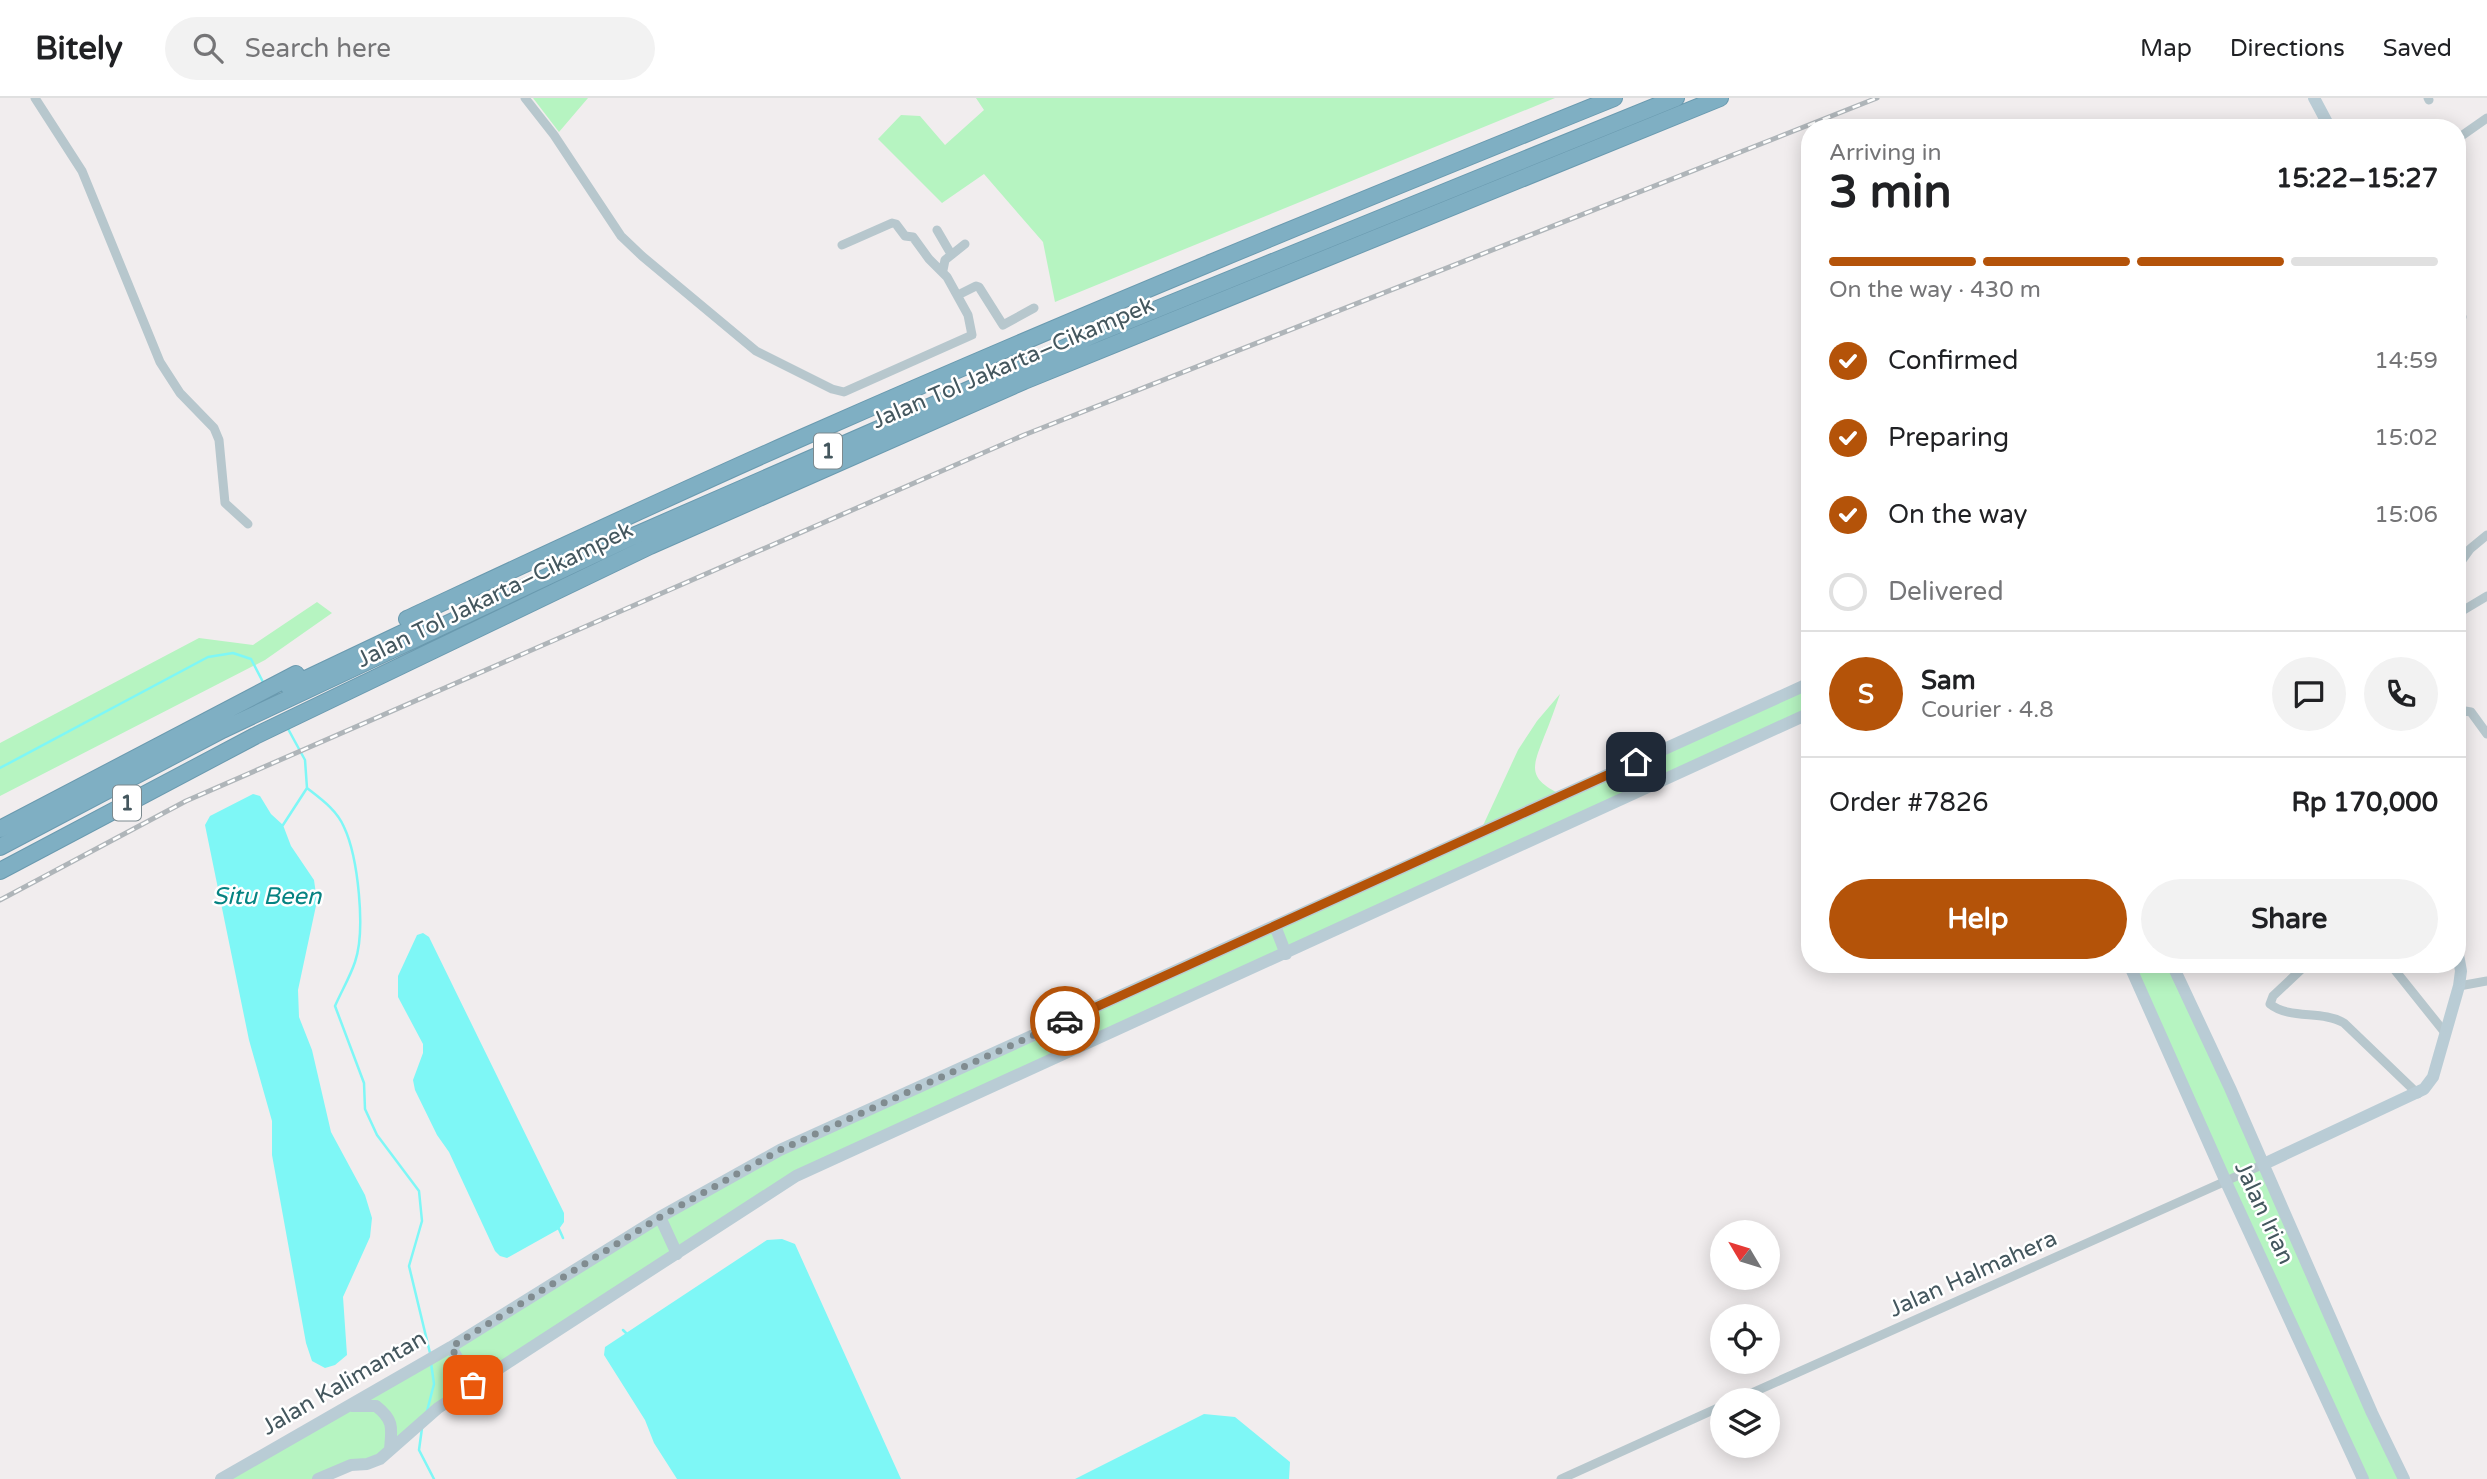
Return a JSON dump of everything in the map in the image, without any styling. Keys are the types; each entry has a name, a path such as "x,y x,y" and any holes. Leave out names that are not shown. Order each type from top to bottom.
{"highway":[{"name":"Jalan Tol Jakarta–Cikampek","path":"0,829 386,629 864,410 1304,224 1615,98"},
{"name":"1","path":"0,836 340,661 847,431 1271,252 1650,98"},
{"name":"1","path":"0,847 222,730 638,534 1103,331 1676,98"},
{"name":"Jalan Tol Jakarta–Cikampek","path":"0,871 255,736 650,546 1012,386 1720,98"}],"street":[{"path":"35,98 82,171 160,362 180,393 214,428 219,440 225,503 248,524"},
{"path":"525,98 554,135 627,242 756,351 842,392 972,335 968,315 943,270 929,259 913,237 906,237 894,223 842,245"},
{"path":"2314,98 2325,119"},
{"path":"2466,133 2487,118"},
{"path":"937,230 951,254"},
{"path":"943,270 945,260 965,244"},
{"path":"958,295 979,287 1003,325 1034,308"},
{"path":"2466,555 2487,535"},
{"path":"2466,609 2487,596"},
{"name":"Jalan Kalimantan","path":"221,1479 351,1406 436,1353 451,1347 660,1217 780,1150 1801,687"},
{"path":"2466,711 2471,712 2487,734"},
{"path":"318,1479 351,1465 374,1462 438,1408 796,1176 1801,717"},
{"path":"1275,926 1286,954"},
{"name":"Jalan Irian","path":"2133,973 2363,1479"},
{"name":"Jalan Irian","path":"2176,973 2404,1479"},
{"path":"2297,973 2273,996 2270,1004 2282,1011 2338,1019 2418,1094"},
{"path":"2397,973 2446,1034"},
{"path":"2264,1164 2424,1089 2433,1077 2461,973"},
{"path":"2459,986 2487,981"},
{"name":"Jalan Halmahera","path":"1763,1388 2264,1164"},
{"path":"660,1217 677,1254"},
{"path":"451,1347 473,1385"},
{"path":"351,1406 376,1406 385,1413 392,1425 390,1449"},
{"path":"1561,1479 1710,1411"}],"green space":[{"path":"533,98 588,98 559,132"},
{"path":"976,98 1555,98 1055,302 1043,242 984,174 942,203 878,139 901,115 920,116 945,145 984,110"},
{"path":"317,602 332,613 265,660 0,796 0,743 199,638 253,645"},
{"path":"1801,687 1801,717 796,1176 473,1385 390,1449 318,1479 226,1479 780,1150 1480,832 1518,750 1537,721 1560,694 1540,748 1535,771 1543,783 1562,795"},
{"path":"2133,973 2176,973 2404,1479 2363,1479"}],"water":[{"name":"Situ Been","path":"253,794 260,796 271,814 283,825 291,846 314,880 317,901 298,990 299,1017 312,1050 331,1132 365,1195 372,1218 370,1237 343,1297 347,1355 335,1365 325,1368 312,1361 306,1343 272,1155 272,1121 249,1040 205,825 210,816"},
{"path":"423,933 429,937 564,1213 564,1222 559,1229 507,1258 495,1251 449,1152 437,1135 415,1090 413,1080 423,1053 423,1044 398,997 398,976 417,935"},
{"path":"782,1239 795,1244 901,1479 677,1479 654,1443 645,1420 604,1355 605,1347 767,1240"},
{"path":"1204,1414 1235,1417 1290,1462 1289,1479 1075,1479"}],"waterway":[{"path":"0,768 208,657 233,653 251,659 264,684"},
{"path":"287,727 305,760 307,788 337,815 344,827 353,856 359,894 360,932 353,968 335,1006 364,1083 365,1109 377,1135 419,1191 422,1221 409,1266 430,1353"},
{"path":"283,825 307,788"},
{"path":"559,1229 563,1238"},
{"path":"623,1330 626,1333"},
{"path":"427,1411 434,1384 431,1363"},
{"path":"422,1428 419,1450 434,1479"}],"railway":[{"path":"1824,119 1877,98"},
{"path":"0,900 186,801 1024,435 1801,128"}],"way so far":[{"path":"473,1385 451,1347 660,1217 780,1150 1065,1021"}],"route":[{"path":"1065,1021 1636,762"}]}
